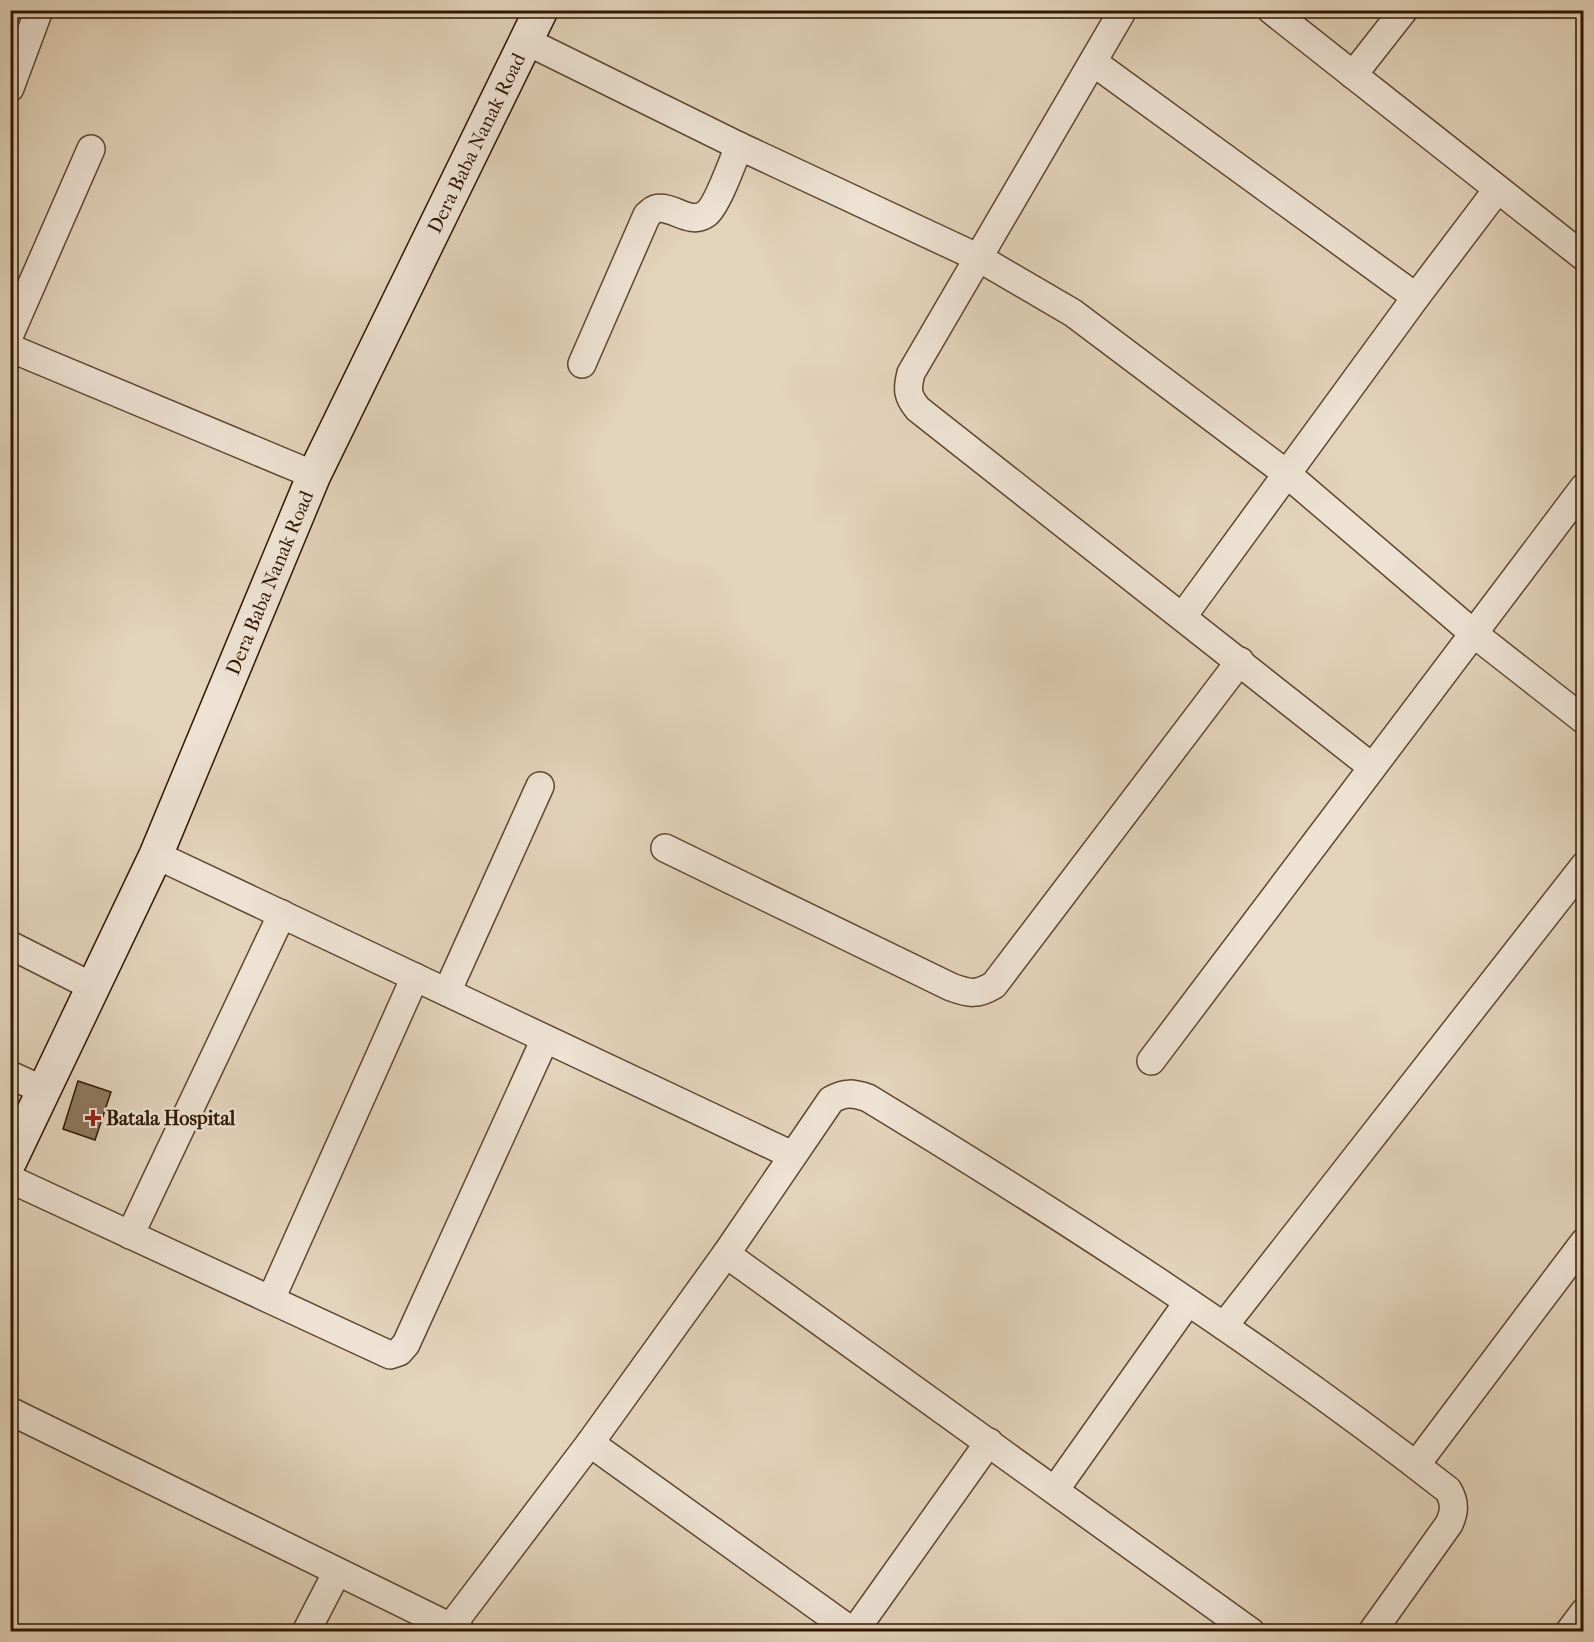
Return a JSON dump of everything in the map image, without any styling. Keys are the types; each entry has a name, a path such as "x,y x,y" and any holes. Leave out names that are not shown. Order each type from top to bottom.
{"main road":[{"name":"Dera Baba Nanak Road","path":"10,1161 156,855 314,475 541,10"}],"street":[{"path":"10,88 39,10"},
{"path":"1123,10 911,373 907,389 910,400 918,409 1372,767"},
{"path":"1271,10 1584,257"},
{"path":"1353,75 1404,10"},
{"path":"526,41 739,146 979,258 1073,313 1287,474 1473,633 1584,720"},
{"path":"1093,62 1416,297"},
{"path":"582,364 647,215 655,209 664,209 697,218 706,214 714,204 739,146"},
{"path":"10,334 91,149"},
{"path":"1183,616 1497,190"},
{"path":"10,348 314,475"},
{"path":"1151,1061 1584,487"},
{"path":"665,848 951,987 967,993 982,992 994,985 1240,661"},
{"path":"447,992 540,786"},
{"path":"156,855 792,1155"},
{"path":"1224,1326 1584,866"},
{"path":"130,1235 282,914"},
{"path":"10,945 93,987"},
{"path":"271,1299 416,977"},
{"path":"10,1179 271,1299 381,1353 390,1355 399,1352 406,1344 545,1039"},
{"path":"10,1075 42,1090"},
{"path":"10,1411 337,1572 457,1628 726,1254 831,1100 841,1094 852,1093 868,1098 981,1167 1188,1302 1448,1490 1454,1500 1453,1515 1449,1524 1372,1632"},
{"path":"1416,1465 1584,1242"},
{"path":"726,1254 1251,1632"},
{"path":"1055,1490 1188,1302"},
{"path":"590,1443 854,1632 989,1442"},
{"path":"306,1632 337,1572"},
{"path":"1569,1632 1584,1612"}],"building":[{"path":"78,1081 111,1092 95,1140 63,1129"}],"place":[{"name":"Batala Hospital","path":"93,1118"}]}
